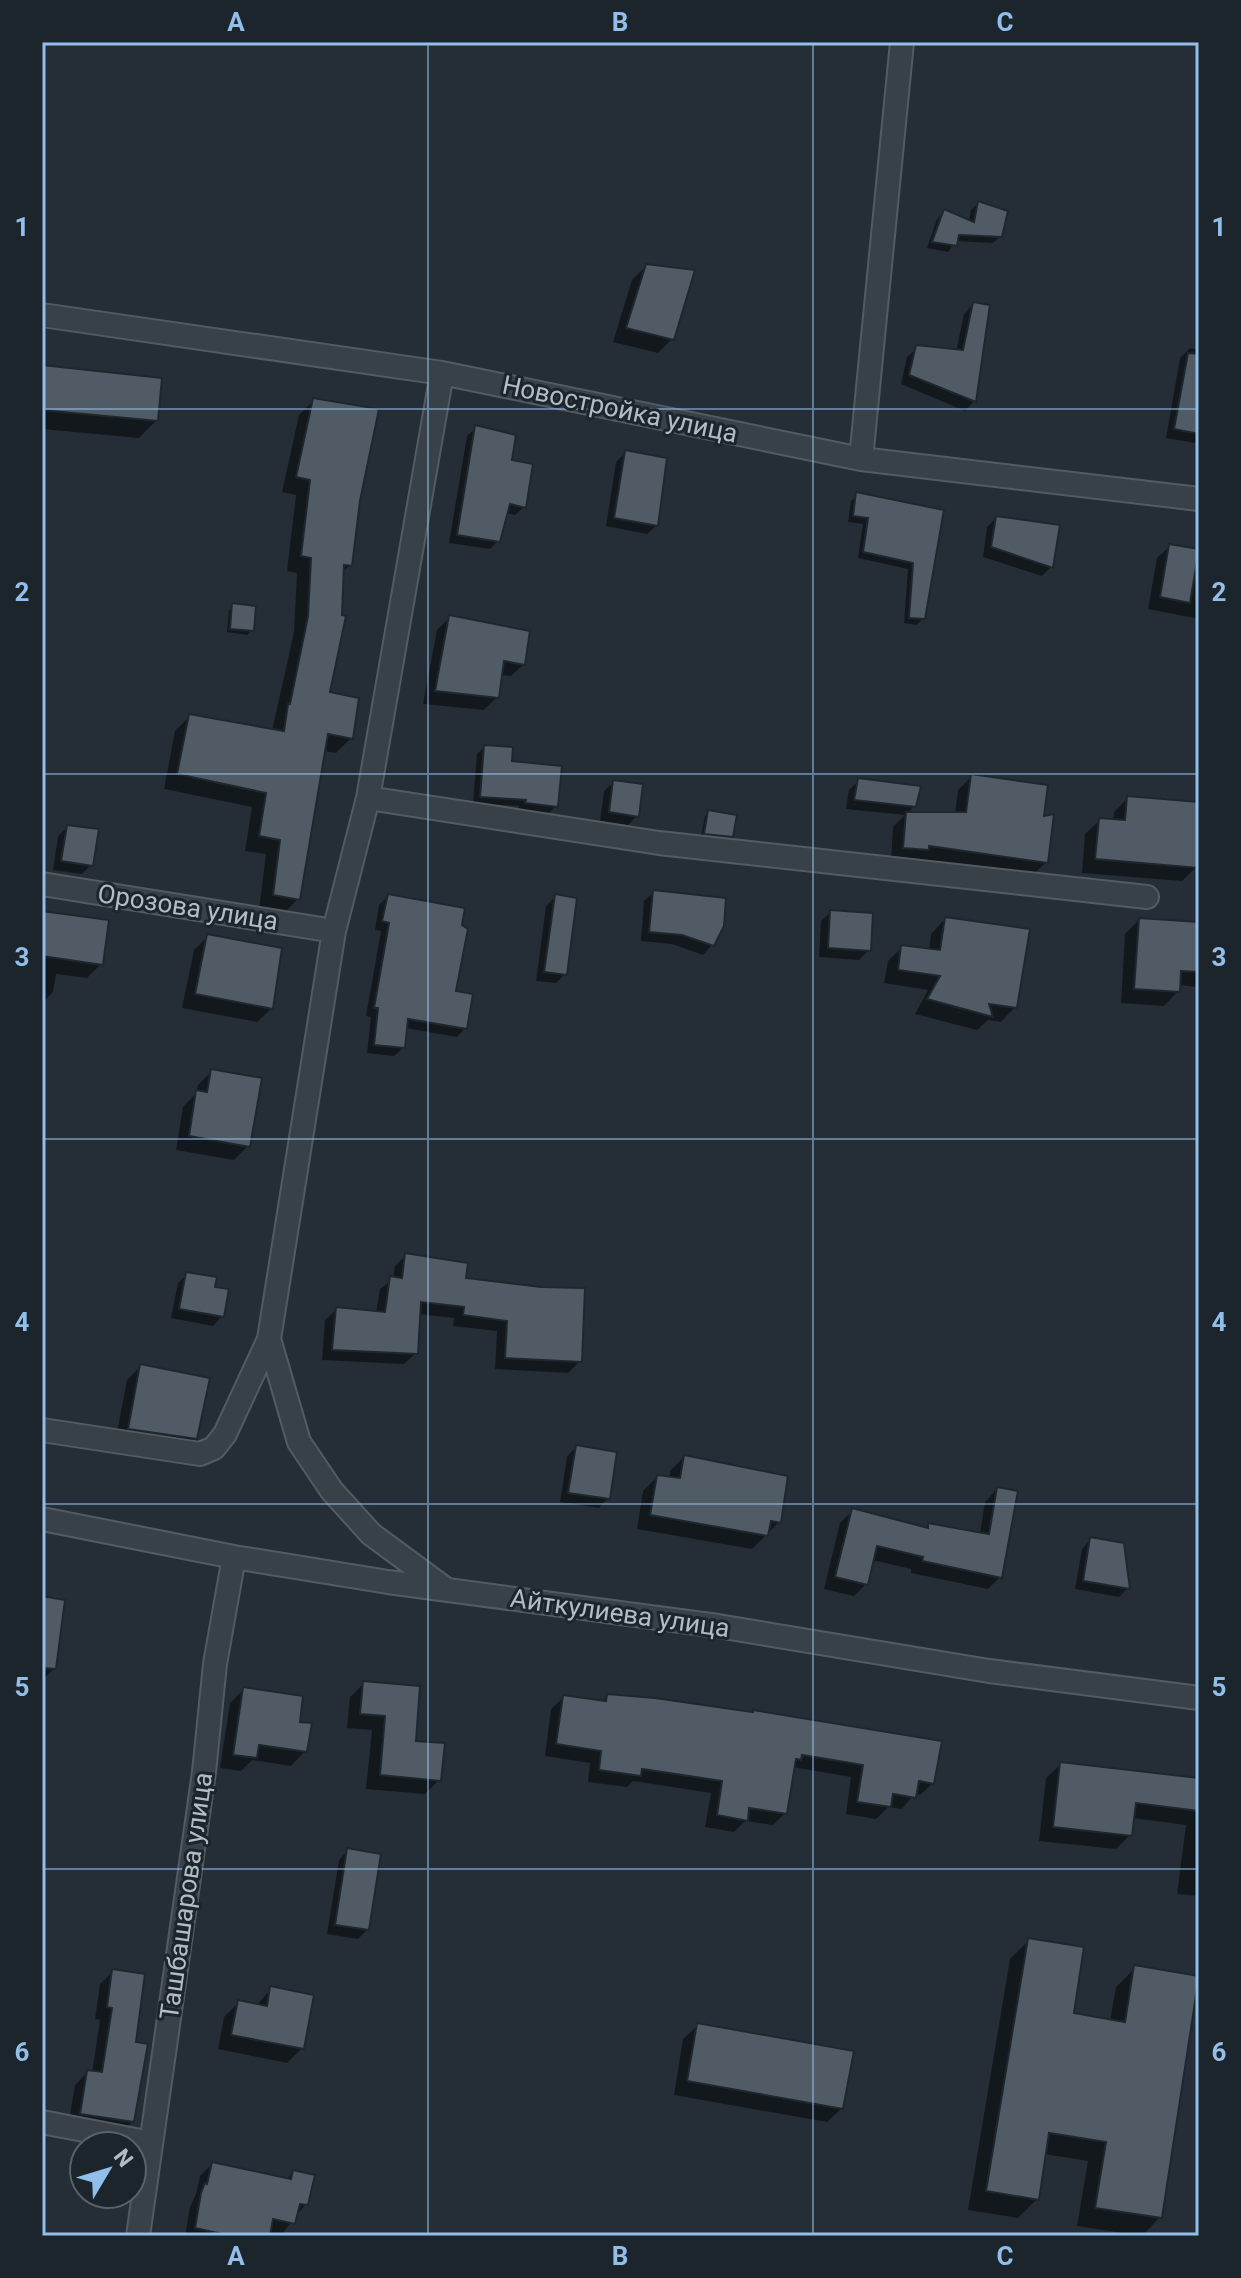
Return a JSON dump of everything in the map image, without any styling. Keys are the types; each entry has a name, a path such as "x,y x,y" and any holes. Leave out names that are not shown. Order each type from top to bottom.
{"street":[{"path":"861,459 902,42"},
{"name":"Новостройка улица","path":"42,315 442,373 861,459 1199,499"},
{"path":"42,1430 200,1454 214,1448 225,1434 269,1339 334,931 368,798 442,373"},
{"path":"368,798 659,843 1147,897"},
{"name":"Орозова улица","path":"42,884 334,931"},
{"path":"269,1339 299,1442 332,1491 371,1534 447,1590"},
{"name":"Айткулиева улица","path":"42,1519 234,1557 447,1590 718,1626 989,1671 1199,1698"},
{"name":"Ташбашарова улица","path":"138,2236 204,1772 215,1664 234,1557"},
{"path":"42,2122 151,2143"}],"building":[{"path":"978,201 1008,211 1002,237 959,235 957,246 932,242 944,209 974,222"},
{"path":"646,264 695,270 674,340 626,328"},
{"path":"973,302 990,305 976,402 909,375 916,345 963,350"},
{"path":"1188,353 1199,354 1199,434 1174,429"},
{"path":"42,365 162,378 158,421 42,410"},
{"path":"313,398 379,409 360,501 352,566 344,565 342,615 346,616 330,692 359,698 353,739 328,734 300,900 273,895 280,840 259,836 266,793 177,774 189,714 284,731 308,616 311,558 301,556 310,480 296,477"},
{"path":"475,425 516,435 512,460 533,464 526,508 510,504 500,542 457,535"},
{"path":"625,450 667,458 658,526 614,518"},
{"path":"856,492 944,510 925,619 909,618 913,563 863,552 868,518 853,516"},
{"path":"996,516 1060,525 1053,568 991,547"},
{"path":"1169,544 1199,549 1190,603 1160,597"},
{"path":"232,603 256,606 254,631 230,629"},
{"path":"449,615 530,631 525,665 504,661 499,698 435,691"},
{"path":"484,745 513,747 512,761 562,766 558,807 525,803 526,800 480,797"},
{"path":"971,774 1048,785 1044,816 1054,814 1048,863 929,846 929,850 903,848 906,812 966,812"},
{"path":"858,778 921,786 916,807 854,800"},
{"path":"613,780 643,784 639,817 609,812"},
{"path":"1127,796 1199,802 1199,868 1095,859 1099,818 1125,820"},
{"path":"708,810 737,815 733,837 704,834"},
{"path":"67,825 99,829 93,866 61,861"},
{"path":"653,890 726,898 724,926 714,946 682,935 649,932"},
{"path":"388,894 465,908 462,925 468,929 456,991 473,994 467,1029 408,1019 405,1048 374,1045 378,1008 374,1008 389,923 382,921"},
{"path":"555,894 577,898 567,975 544,972"},
{"path":"830,910 873,913 871,951 828,948"},
{"path":"42,911 109,920 103,965 42,956"},
{"path":"945,917 1030,929 1017,1008 989,1004 993,1017 927,999 940,976 898,970 901,945 940,950"},
{"path":"1139,918 1199,922 1199,972 1181,971 1180,992 1134,989"},
{"path":"207,934 282,948 273,1009 195,994"},
{"path":"211,1069 262,1078 250,1147 189,1136 196,1090 207,1092"},
{"path":"405,1253 468,1263 466,1278 541,1287 585,1288 582,1362 505,1358 507,1321 463,1315 464,1307 421,1302 418,1354 332,1350 336,1307 385,1312 390,1276 402,1278"},
{"path":"186,1272 217,1277 215,1287 229,1289 224,1317 179,1309"},
{"path":"140,1364 210,1378 197,1439 128,1429"},
{"path":"576,1445 617,1452 610,1499 568,1493"},
{"path":"684,1455 788,1476 781,1523 771,1521 768,1536 650,1515 657,1475 680,1478"},
{"path":"997,1487 1018,1491 1002,1578 922,1561 923,1557 877,1546 868,1585 835,1577 852,1508 928,1528 928,1523 989,1534"},
{"path":"1090,1537 1124,1543 1130,1589 1083,1581"},
{"path":"42,1596 65,1600 56,1669 42,1668"},
{"path":"363,1681 420,1686 416,1741 445,1743 441,1781 380,1775 385,1716 360,1714"},
{"path":"243,1687 303,1696 300,1722 312,1723 307,1752 259,1745 257,1758 233,1755"},
{"path":"607,1694 753,1710 942,1741 934,1784 919,1781 916,1798 893,1794 891,1807 857,1802 863,1765 802,1755 801,1760 796,1759 787,1814 749,1808 748,1821 717,1815 722,1781 642,1769 641,1776 599,1770 601,1751 556,1744 563,1695 606,1701"},
{"path":"1060,1762 1199,1778 1199,1811 1136,1803 1132,1836 1053,1827"},
{"path":"347,1848 381,1854 369,1930 335,1925"},
{"path":"1028,1938 1084,1947 1074,2013 1125,2022 1134,1965 1199,1976 1162,2218 1095,2208 1106,2142 1049,2133 1039,2200 986,2191"},
{"path":"112,1969 145,1974 136,2042 148,2044 134,2122 80,2114 87,2070 102,2072 112,2008 107,2007"},
{"path":"270,1986 314,1995 304,2049 231,2035 238,2000 267,2006"},
{"path":"697,2023 854,2051 843,2109 687,2081"},
{"path":"212,2162 291,2179 293,2170 315,2175 308,2205 300,2204 295,2224 273,2219 270,2236 231,2236 195,2228 201,2193 207,2184"}]}
